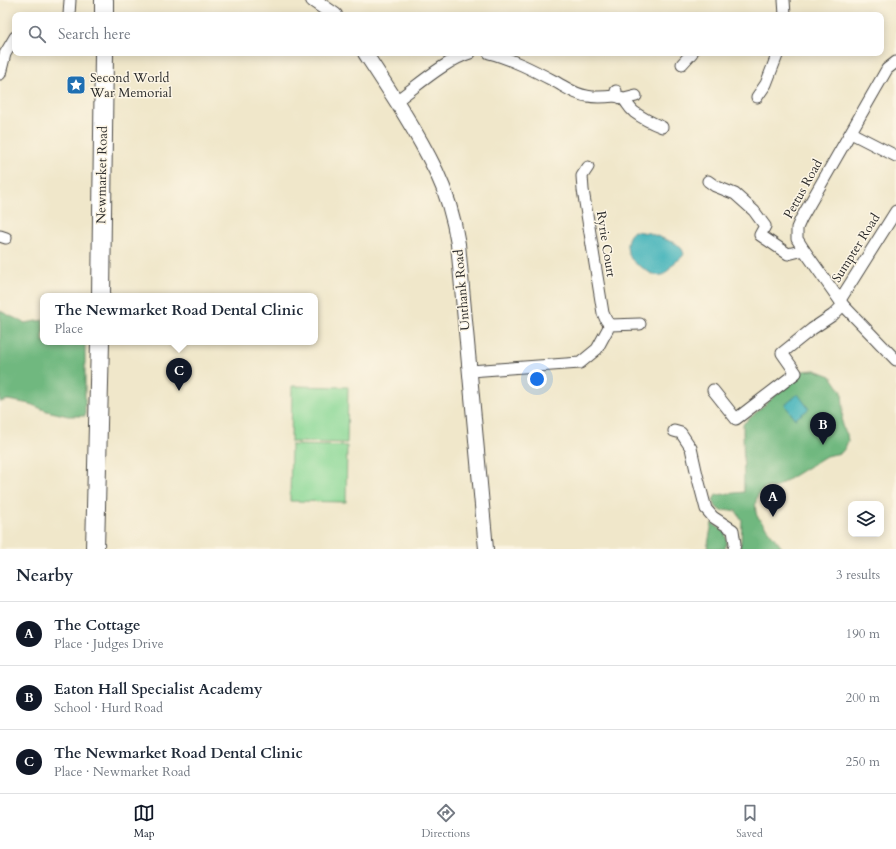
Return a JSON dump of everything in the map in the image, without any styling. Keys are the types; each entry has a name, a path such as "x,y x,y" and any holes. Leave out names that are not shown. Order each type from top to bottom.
{"highway":[{"path":"104,0 104,12"},
{"name":"Newmarket Road","path":"101,293 104,56"},
{"path":"95,549 100,345"}],"street":[{"path":"69,12 70,0"},
{"path":"313,0 331,12"},
{"path":"784,0 785,12"},
{"path":"0,74 5,54 12,42"},
{"name":"Unthank Road","path":"367,56 417,135 436,172 455,228 458,244 486,549"},
{"path":"396,101 443,67 461,56"},
{"path":"500,56 528,67 574,92 586,96 636,96"},
{"path":"682,64 689,56"},
{"path":"757,97 766,84 777,56"},
{"name":"Pettus Road","path":"896,62 887,69 797,228 797,239 842,302 896,360"},
{"path":"618,95 632,111 662,127"},
{"path":"851,133 896,156"},
{"name":"Ryrie Court","path":"588,167 582,176 583,190 603,313 610,325"},
{"path":"711,187 735,194 754,211 765,226 760,235 788,254 804,250"},
{"name":"Sumpter Road","path":"713,390 736,419 796,373 782,353 812,329 833,315 896,211"},
{"path":"470,371 580,363 610,325 640,324"},
{"path":"674,430 682,433 691,448 706,509 713,516 733,530 735,544 734,549"}],"green space":[{"path":"0,311 25,323 40,320 40,345 85,345 85,416 68,416 47,411 30,404 8,400 0,402"},
{"path":"815,370 831,376 842,392 842,426 847,434 848,441 841,453 826,456 776,487 768,488 760,492 756,499 757,516 783,549 739,549 741,542 742,520 736,511 721,511 716,507 713,500 716,495 744,492 743,424 803,371"},
{"path":"292,386 348,387 347,443 291,442"},
{"path":"291,445 347,446 346,502 290,501"},
{"path":"712,523 725,532 727,541 725,549 707,549"}],"water":[{"path":"634,231 649,233 677,244 682,249 684,254 664,274 653,274 636,264 630,257 627,243 628,238"},
{"path":"798,394 809,409 795,419 785,405"}],"place":[{"name":"Second World War Memorial","path":"76,85"},
{"name":"The Newmarket Road Dental Clinic","path":"179,391"},
{"name":"Eaton Hall Specialist Academy","path":"823,445"},
{"name":"The Cottage","path":"773,517"}]}
